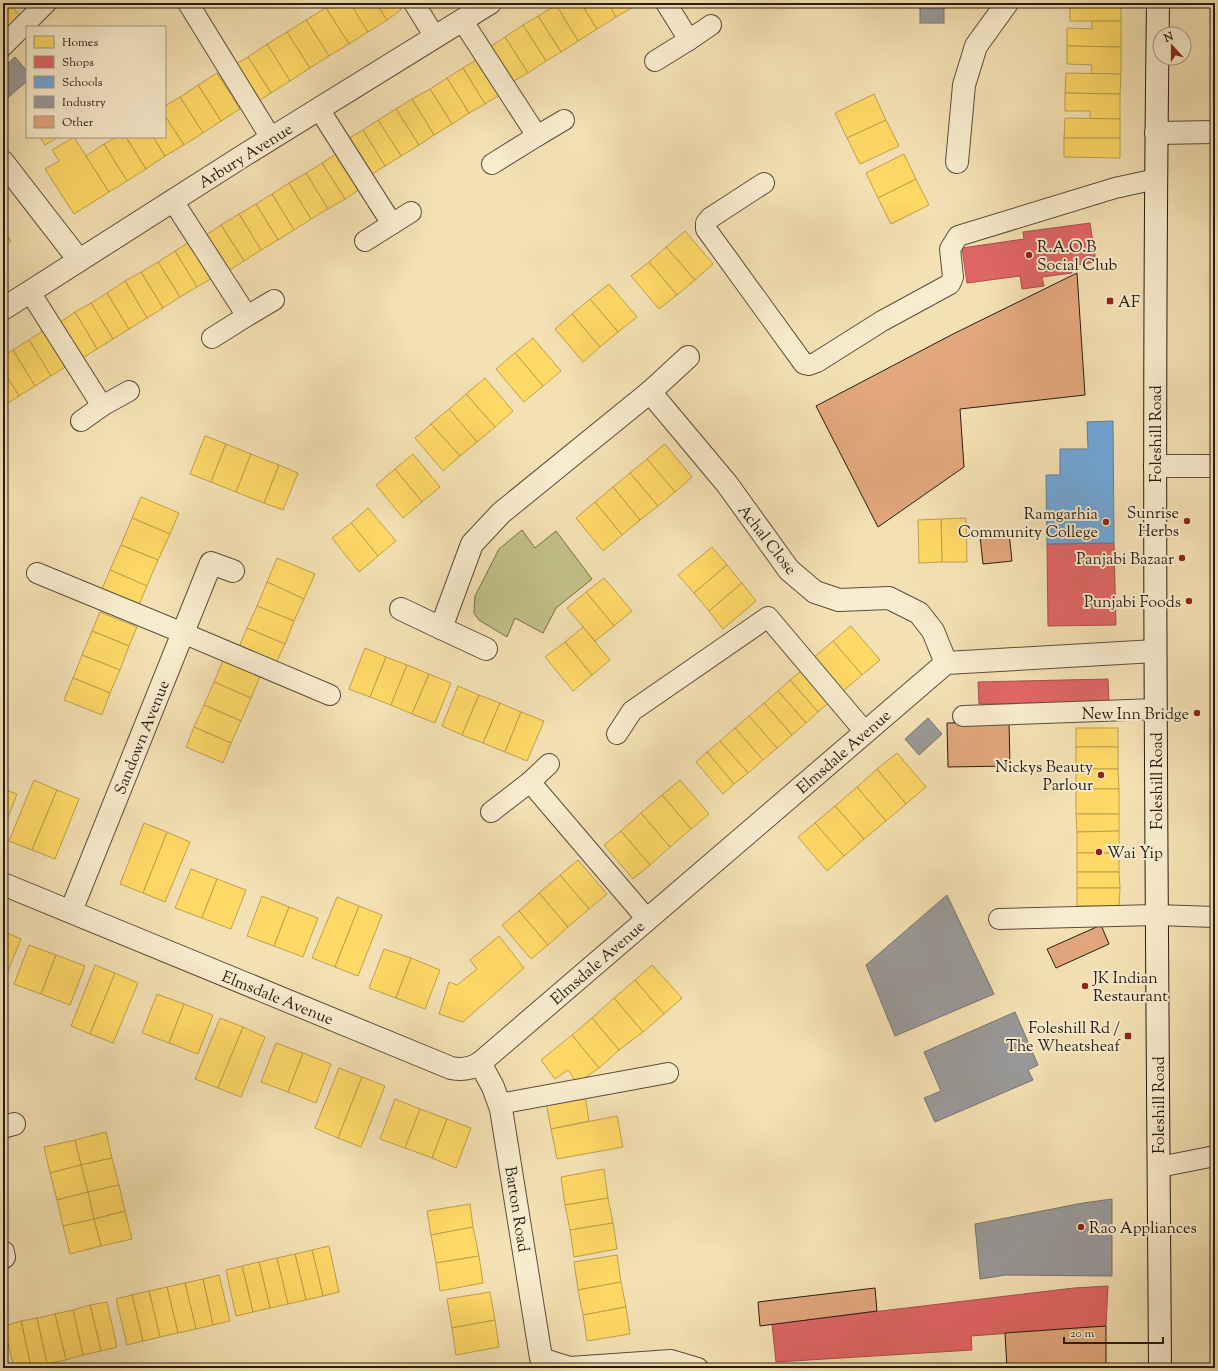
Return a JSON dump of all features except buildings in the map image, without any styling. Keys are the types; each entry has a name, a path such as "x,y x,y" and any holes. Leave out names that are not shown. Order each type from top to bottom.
{"street":[{"name":"Arbury Avenue","path":"3,309 271,138 490,3"},
{"path":"956,162 964,85 976,46 1007,3"},
{"name":"Foleshill Road","path":"1158,3 1156,133 1155,651 1160,1368"},
{"path":"1156,133 1215,132"},
{"path":"3,162 79,260"},
{"path":"441,628 472,544 501,513 650,392 688,357"},
{"name":"Achal Close","path":"650,392 727,484 789,570 815,592 839,600 889,598 919,613 933,631 946,663"},
{"path":"1155,466 1215,466"},
{"name":"Sandown Avenue","path":"71,911 183,633 203,560 233,571"},
{"path":"402,609 486,649"},
{"path":"946,663 1155,651"},
{"name":"Elmsdale Avenue","path":"3,884 451,1068 458,1069 474,1067 946,663"},
{"name":"Barton Road","path":"480,1063 493,1087 499,1104 513,1177 542,1358"}],"lane":[{"path":"3,46 46,3"},
{"path":"188,3 271,138"},
{"path":"414,3 435,37"},
{"path":"666,3 688,40"},
{"path":"462,20 537,136"},
{"path":"655,61 711,25"},
{"path":"319,108 392,224"},
{"path":"492,164 564,120"},
{"path":"764,183 710,218 706,223 706,229 710,237 804,364 809,365 817,362 882,321 950,284 953,277 950,249 958,236 1115,188 1156,179"},
{"path":"173,201 247,316"},
{"path":"365,241 411,212"},
{"path":"30,292 102,406"},
{"path":"212,338 274,300"},
{"path":"82,421 102,406 129,391"},
{"path":"37,573 330,695"},
{"path":"617,734 632,711 768,617 865,732"},
{"path":"963,716 1156,709"},
{"path":"491,812 530,782 549,764"},
{"path":"530,782 647,919"},
{"path":"999,919 1156,916 1215,917"},
{"path":"499,1104 668,1073"},
{"path":"1159,1167 1215,1156"},
{"path":"542,1358 570,1367 671,1360 698,1368"}],"shaded area":[{"path":"522,530 535,548 556,531 592,579 556,608 543,633 515,618 507,637 479,620 474,613 475,596 499,549"}],"place":[{"name":"R.A.O.B Social Club","path":"1029,255"},
{"name":"AF","path":"1110,301"},
{"name":"Sunrise Herbs","path":"1187,521"},
{"name":"Ramgarhia Community College","path":"1106,522"},
{"name":"Panjabi Bazaar","path":"1182,558"},
{"name":"Punjabi Foods","path":"1189,601"},
{"name":"New Inn Bridge","path":"1197,713"},
{"name":"Nickys Beauty Parlour","path":"1101,775"},
{"name":"Wai Yip","path":"1099,852"},
{"name":"JK Indian Restaurant","path":"1085,986"},
{"name":"Foleshill Rd / The Wheatsheaf","path":"1128,1036"},
{"name":"Rao Appliances","path":"1081,1227"}]}
